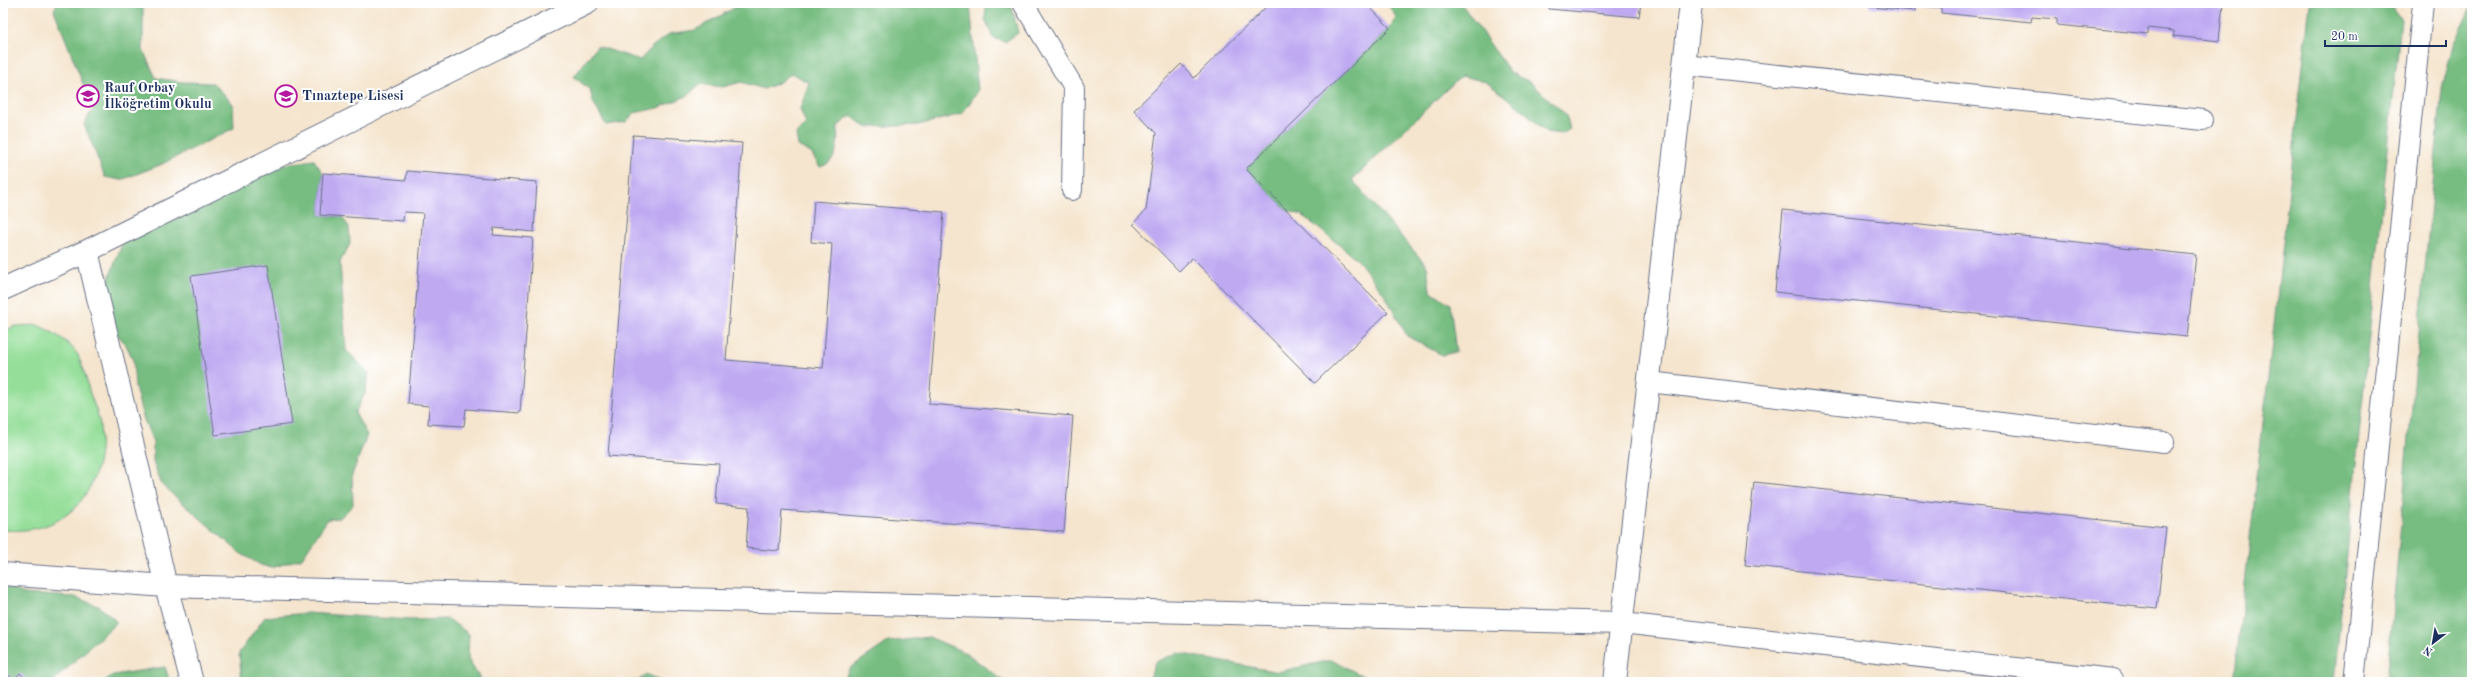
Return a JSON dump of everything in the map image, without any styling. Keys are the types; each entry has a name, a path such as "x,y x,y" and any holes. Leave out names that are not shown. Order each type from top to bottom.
{"street":[{"path":"3,289 87,251 587,3"},
{"path":"1615,682 1691,3"},
{"path":"87,251 166,586 192,682"},
{"path":"3,574 166,586 1622,623"}],"lane":[{"path":"1023,3 1074,88 1072,190"},
{"path":"2354,682 2423,3"},
{"path":"1684,66 2203,120"},
{"path":"1648,382 2164,442"},
{"path":"1622,623 2113,679"}],"green space":[{"path":"57,3 143,3 143,50 156,78 183,82 213,83 233,104 234,128 160,165 121,180 105,177 84,124 93,109 54,10"},
{"path":"743,3 970,3 978,91 962,114 918,125 866,127 851,116 838,126 837,145 834,156 826,164 820,167 811,153 798,146 796,134 806,124 800,109 809,83 792,73 780,82 764,89 741,82 723,87 700,84 687,96 658,108 634,113 626,122 606,125 593,102 590,90 574,77 597,46 640,60 653,46 669,34 695,30"},
{"path":"986,3 1011,3 1018,33 1005,42 993,38 985,19"},
{"path":"1387,3 1459,3 1463,6 1511,73 1530,82 1566,115 1570,129 1562,134 1546,132 1522,109 1486,82 1462,76 1352,180 1427,266 1430,290 1450,304 1456,352 1442,355 1407,336 1385,295 1358,260 1302,215 1288,211 1246,169 1390,28 1396,17"},
{"path":"2310,3 2390,3 2401,20 2334,682 2234,682"},
{"path":"2472,5 2472,260 2469,266 2472,268 2472,682 2386,682 2442,88 2453,45"},
{"path":"314,160 323,173 320,215 342,217 349,227 350,244 340,262 346,350 369,373 365,393 355,413 367,435 352,475 353,505 340,518 328,519 302,558 272,568 261,565 240,553 162,485 153,462 153,442 143,417 135,387 133,359 126,345 113,329 109,298 109,278 131,221 182,211 195,212 220,199 265,167"},
{"path":"37,325 60,337 70,345 78,355 100,425 100,448 97,469 89,488 78,504 64,516 47,525 26,530 3,530 3,332 15,326"},
{"path":"3,586 25,594 75,597 100,607 117,622 52,682 3,682"},
{"path":"307,613 410,620 448,619 469,634 468,659 482,682 242,682 239,653 265,617"},
{"path":"929,637 966,653 1005,682 943,682 938,678 929,682 842,682 850,668 888,642"},
{"path":"1177,653 1278,672 1331,660 1369,679 1390,682 1149,682 1155,662"},
{"path":"165,667 170,682 103,682 113,675"},
{"path":"646,674 662,682 637,682"}],"building":[{"path":"1270,3 1366,3 1390,28 1246,169 1388,312 1315,383 1192,258 1179,271 1133,224 1146,210 1156,133 1134,110 1181,64 1194,78"},
{"path":"1550,3 1641,3 1639,17 1549,9"},
{"path":"1870,3 2223,3 2219,41 2174,36 2174,31 2148,28 2148,34 2057,25 2057,19 2032,17 2031,22 1941,13 1941,8 1915,5 1915,11 1869,7"},
{"path":"633,135 742,143 726,360 823,368 832,244 811,242 814,201 944,212 929,404 1073,416 1064,532 782,510 779,551 746,548 749,507 716,504 719,464 608,456"},
{"path":"407,171 537,182 534,232 494,228 493,235 533,238 520,413 466,409 464,426 428,424 429,406 408,404 423,213 404,212 403,221 320,215 323,173 406,180"},
{"path":"1783,210 2196,255 2187,337 1775,292"},
{"path":"268,265 292,424 215,435 191,276"},
{"path":"1754,482 2166,527 2157,609 1745,565"},
{"path":"3,670 14,680 20,673 29,682 3,682"},
{"path":"1219,680 1238,681 1238,682 1219,682"}],"place":[{"name":"Rauf Orbay İlköğretim Okulu","path":"88,96"},
{"name":"Tınaztepe Lisesi","path":"286,96"}]}
